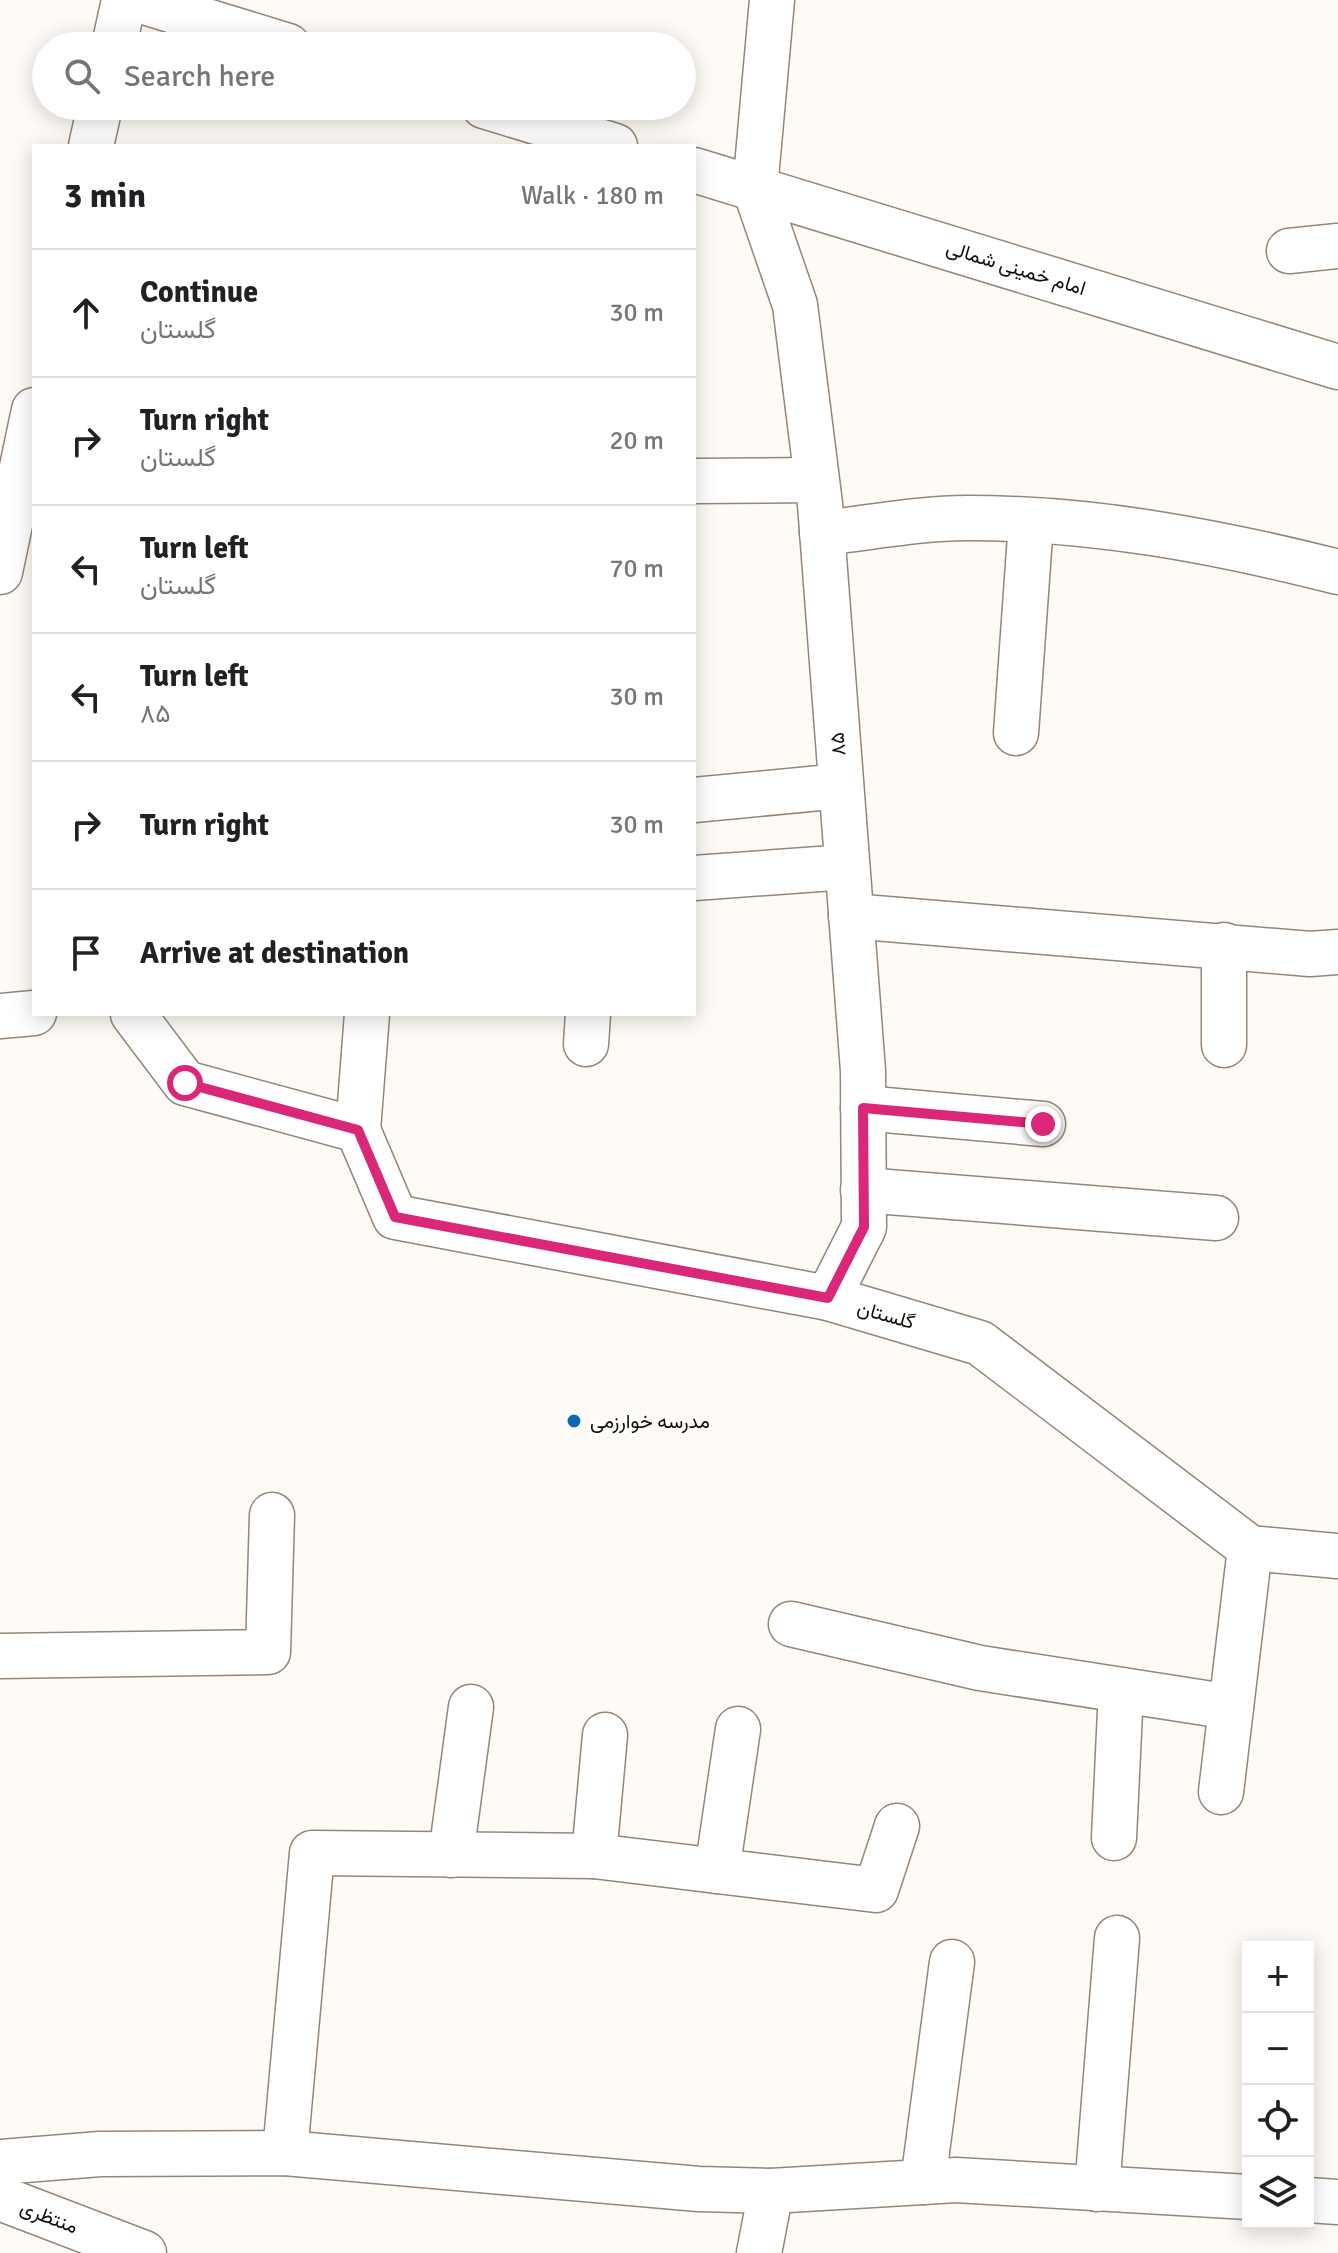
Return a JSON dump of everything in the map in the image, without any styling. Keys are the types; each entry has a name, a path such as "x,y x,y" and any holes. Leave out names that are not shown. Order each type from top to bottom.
{"street":[{"path":"117,32 124,0"},
{"path":"138,0 242,32"},
{"path":"755,189 772,0"},
{"path":"91,144 97,120"},
{"path":"508,120 531,133 602,144"},
{"name":"امام خمینی شمالی","path":"696,171 1338,367"},
{"name":"۸۵","path":"755,189 795,305 822,533 851,916 863,1108 864,1227 828,1298"},
{"path":"1289,251 1338,246"},
{"path":"0,572 32,420"},
{"path":"696,481 816,480"},
{"path":"822,533 964,518 1097,525 1243,548 1338,572"},
{"path":"1016,733 1031,522"},
{"path":"696,800 841,786"},
{"path":"696,878 847,867"},
{"path":"851,916 1310,954 1338,952"},
{"path":"1224,945 1224,1045"},
{"path":"0,1016 32,1013"},
{"path":"135,1016 185,1083 358,1130 367,1016"},
{"path":"863,1108 1043,1124"},
{"name":"گلستان","path":"358,1130 395,1217 828,1298 980,1343 1250,1548"},
{"path":"863,1190 1216,1218"},
{"path":"0,1656 268,1652 272,1515"},
{"path":"1221,1792 1250,1548 1338,1556"},
{"path":"791,1624 980,1668 1231,1707"},
{"path":"1114,1838 1121,1690"},
{"path":"451,1855 471,1707"},
{"path":"717,1871 738,1729"},
{"path":"594,1856 605,1735"},
{"path":"285,2153 312,1853 594,1856 876,1890 897,1826"},
{"path":"1097,2189 1117,1938"},
{"path":"923,2182 952,1962"},
{"path":"0,2162 100,2154 285,2153 699,2189 771,2191 923,2182 1242,2197"},
{"path":"759,2253 771,2191"},
{"name":"منتظری","path":"0,2198 144,2253"},
{"path":"1314,2200 1338,2202"}],"place":[{"name":"مدرسه خوارزمی","path":"574,1421"}],"route":[{"path":"185,1083 358,1130 395,1217 828,1298 864,1227 863,1108 1043,1124"}]}
